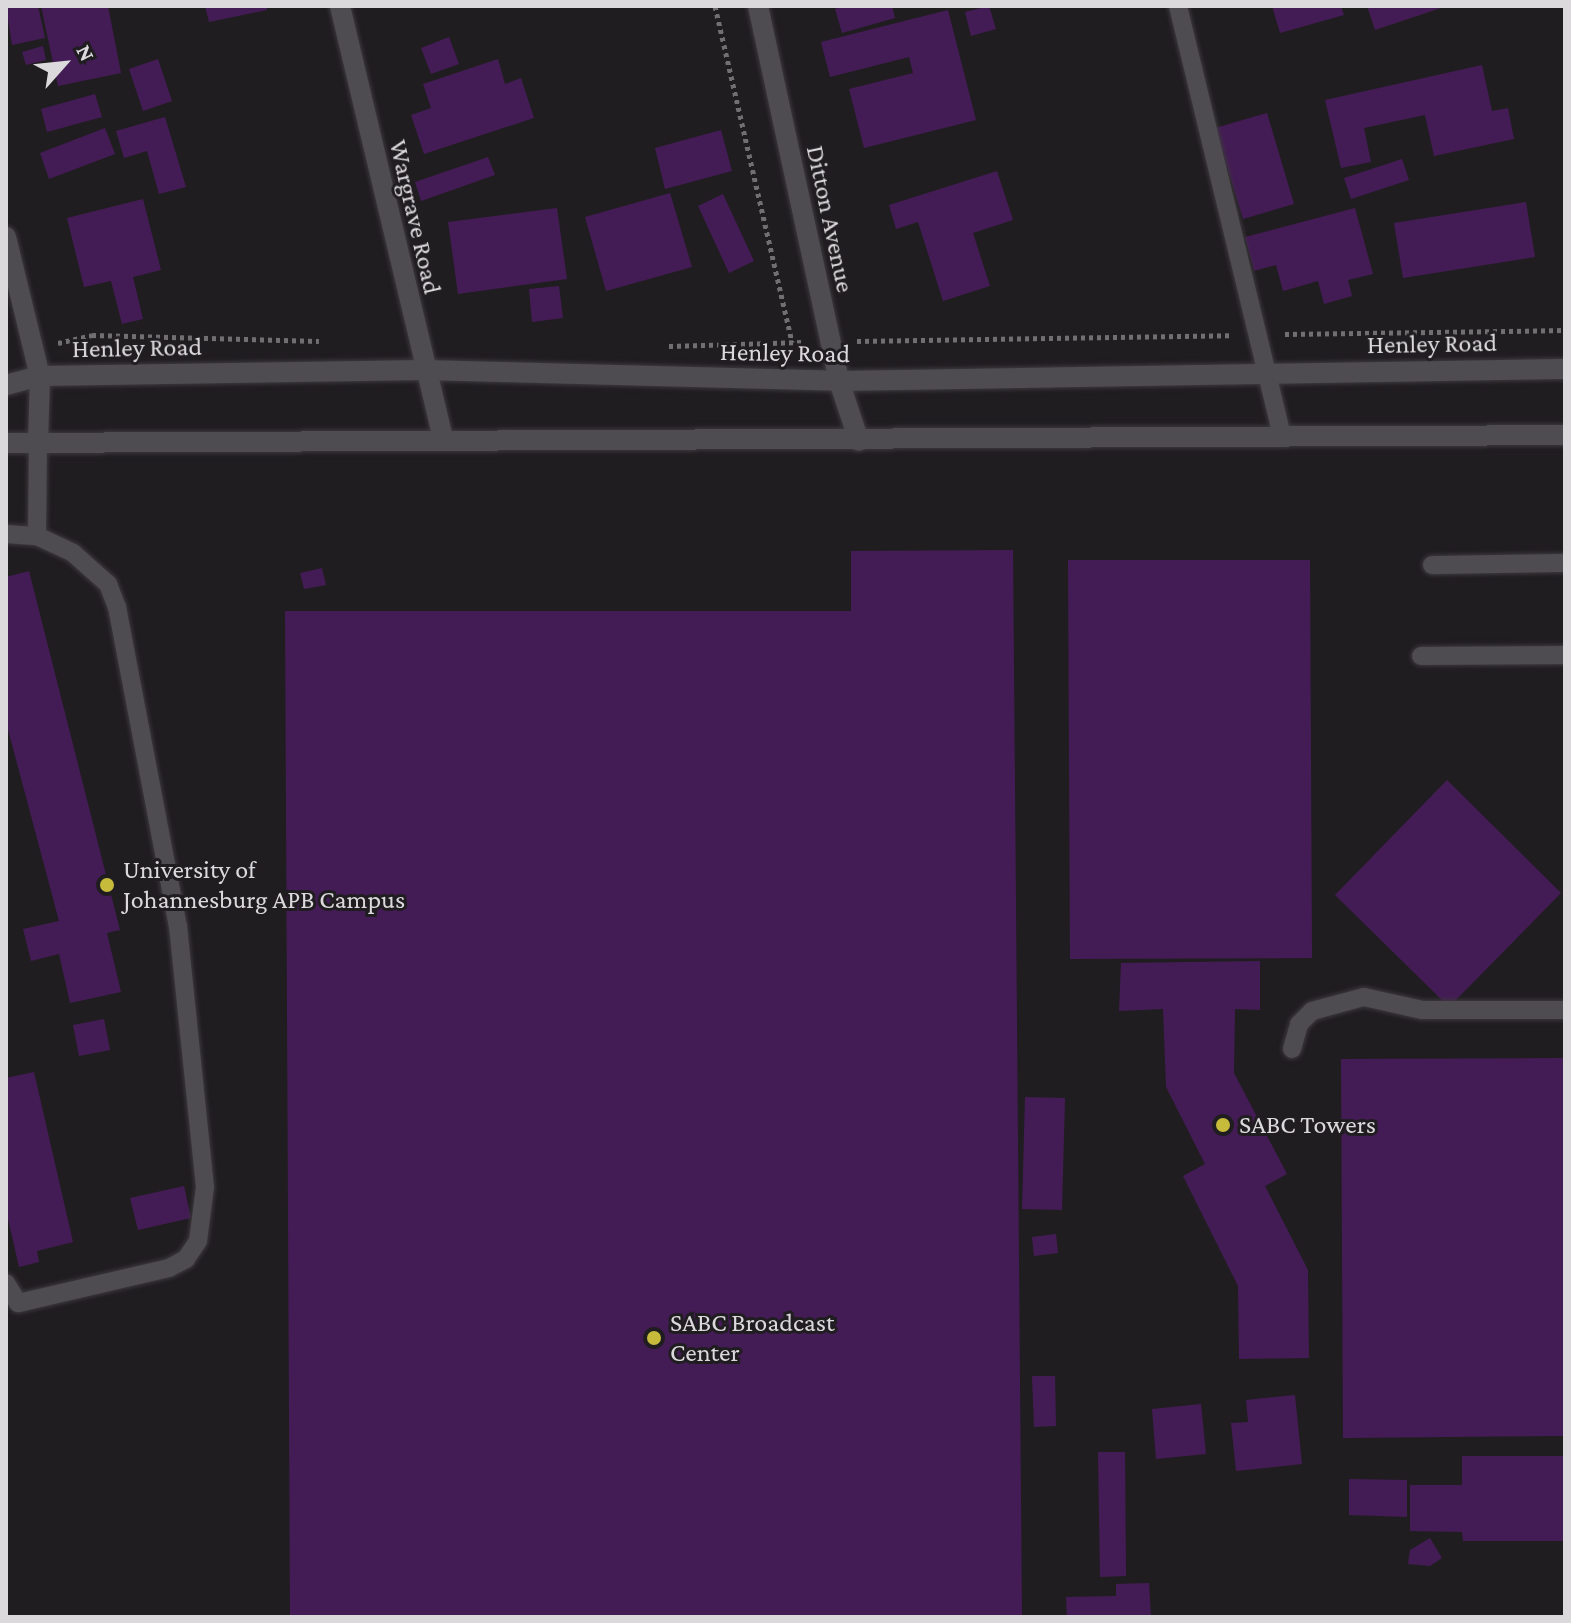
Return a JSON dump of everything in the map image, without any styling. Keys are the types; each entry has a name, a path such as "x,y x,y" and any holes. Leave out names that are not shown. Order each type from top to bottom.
{"main road":[{"name":"Wargrave Road","path":"340,6 424,370 443,439"},
{"name":"Ditton Avenue","path":"758,6 839,381 859,441"},
{"path":"6,237 40,376 38,442"},
{"name":"Henley Road","path":"6,385 40,376 424,370 839,381 1565,369"},
{"path":"6,443 443,439 859,441 1281,433 1565,435"}],"lane":[{"path":"1178,6 1254,334 1281,433"},
{"path":"37,536 38,442"},
{"path":"6,534 37,536 96,569 117,607 178,926 205,1187 198,1241 169,1268 18,1303 6,1283"},
{"path":"1432,565 1565,563"},
{"path":"1421,656 1565,655"},
{"path":"1292,1049 1299,1024 1312,1011 1364,997 1422,1010 1565,1010"}],"path":[{"path":"715,6 792,342"},
{"path":"659,346 1565,330"},
{"path":"33,348 92,335 324,341"}],"building":[{"path":"6,6 38,6 45,38 12,45"},
{"path":"41,6 108,6 121,73 58,86"},
{"path":"205,6 267,6 267,10 209,22"},
{"path":"846,6 892,6 895,18 842,33 835,9"},
{"path":"989,6 996,29 971,36 965,12"},
{"path":"1272,6 1341,6 1344,15 1280,33"},
{"path":"1367,6 1443,6 1444,7 1375,30"},
{"path":"948,10 976,120 864,148 849,89 913,73 909,57 830,77 821,42"},
{"path":"449,37 459,64 431,74 421,48"},
{"path":"43,46 46,60 26,65 22,52"},
{"path":"158,59 172,101 143,111 129,69"},
{"path":"498,59 505,84 521,78 534,118 424,154 411,115 431,108 423,84"},
{"path":"1482,65 1492,111 1508,108 1514,139 1434,156 1425,115 1364,128 1371,162 1341,168 1325,100"},
{"path":"95,94 102,117 47,132 41,109"},
{"path":"1267,113 1294,204 1243,219 1215,128"},
{"path":"165,117 186,187 159,194 147,151 124,158 116,131"},
{"path":"105,128 115,154 49,179 40,153"},
{"path":"721,130 732,171 665,189 655,148"},
{"path":"488,157 495,175 421,201 415,182"},
{"path":"1402,159 1409,180 1351,199 1344,178"},
{"path":"997,171 1013,220 973,233 990,286 943,301 918,222 896,229 889,205"},
{"path":"670,193 692,267 606,291 585,217"},
{"path":"723,194 754,261 729,273 698,206"},
{"path":"143,199 161,270 133,277 143,319 122,324 111,281 84,287 67,218"},
{"path":"1526,202 1535,257 1403,278 1394,223"},
{"path":"557,208 567,279 458,294 448,222"},
{"path":"1355,208 1373,274 1348,280 1352,296 1324,304 1318,281 1283,291 1276,265 1254,271 1245,237"},
{"path":"559,286 563,318 532,322 529,289"},
{"name":"SABC Broadcast Center","path":"1013,550 1022,1617 290,1617 285,611 851,611 851,551"},
{"path":"1068,560 1310,560 1312,958 1070,959"},
{"path":"322,568 326,585 304,589 300,573"},
{"path":"29,571 120,930 107,933 121,992 70,1003 59,954 31,961 23,929 59,921 6,722 6,577"},
{"path":"1447,780 1561,893 1449,1007 1335,895"},
{"name":"SABC Towers","path":"1260,961 1260,1010 1235,1009 1234,1073 1287,1174 1265,1186 1308,1270 1309,1358 1239,1359 1238,1286 1183,1176 1205,1164 1166,1087 1163,1009 1119,1011 1121,963"},
{"path":"104,1019 110,1050 79,1056 73,1025"},
{"path":"1565,1058 1565,1436 1343,1438 1341,1059"},
{"path":"34,1072 73,1242 37,1251 39,1262 19,1267 6,1210 6,1078"},
{"path":"1025,1097 1065,1098 1062,1210 1022,1209"},
{"path":"184,1186 191,1218 138,1230 130,1198"},
{"path":"1056,1234 1058,1253 1034,1256 1032,1237"},
{"path":"1032,1376 1055,1376 1056,1426 1034,1427"},
{"path":"1295,1395 1302,1464 1236,1471 1231,1423 1248,1422 1246,1400"},
{"path":"1201,1404 1206,1454 1156,1459 1152,1409"},
{"path":"1098,1452 1125,1452 1126,1576 1100,1577"},
{"path":"1462,1456 1565,1456 1565,1541 1463,1541 1462,1532 1410,1531 1410,1485 1462,1485"},
{"path":"1349,1479 1407,1480 1407,1517 1349,1515"},
{"path":"1430,1538 1442,1558 1430,1566 1408,1564 1410,1550"},
{"path":"1149,1583 1151,1617 1067,1617 1066,1597 1116,1596 1116,1584"}],"place":[{"name":"University of Johannesburg APB Campus","path":"107,885"},
{"name":"SABC Towers","path":"1223,1125"},
{"name":"SABC Broadcast Center","path":"654,1338"}]}
